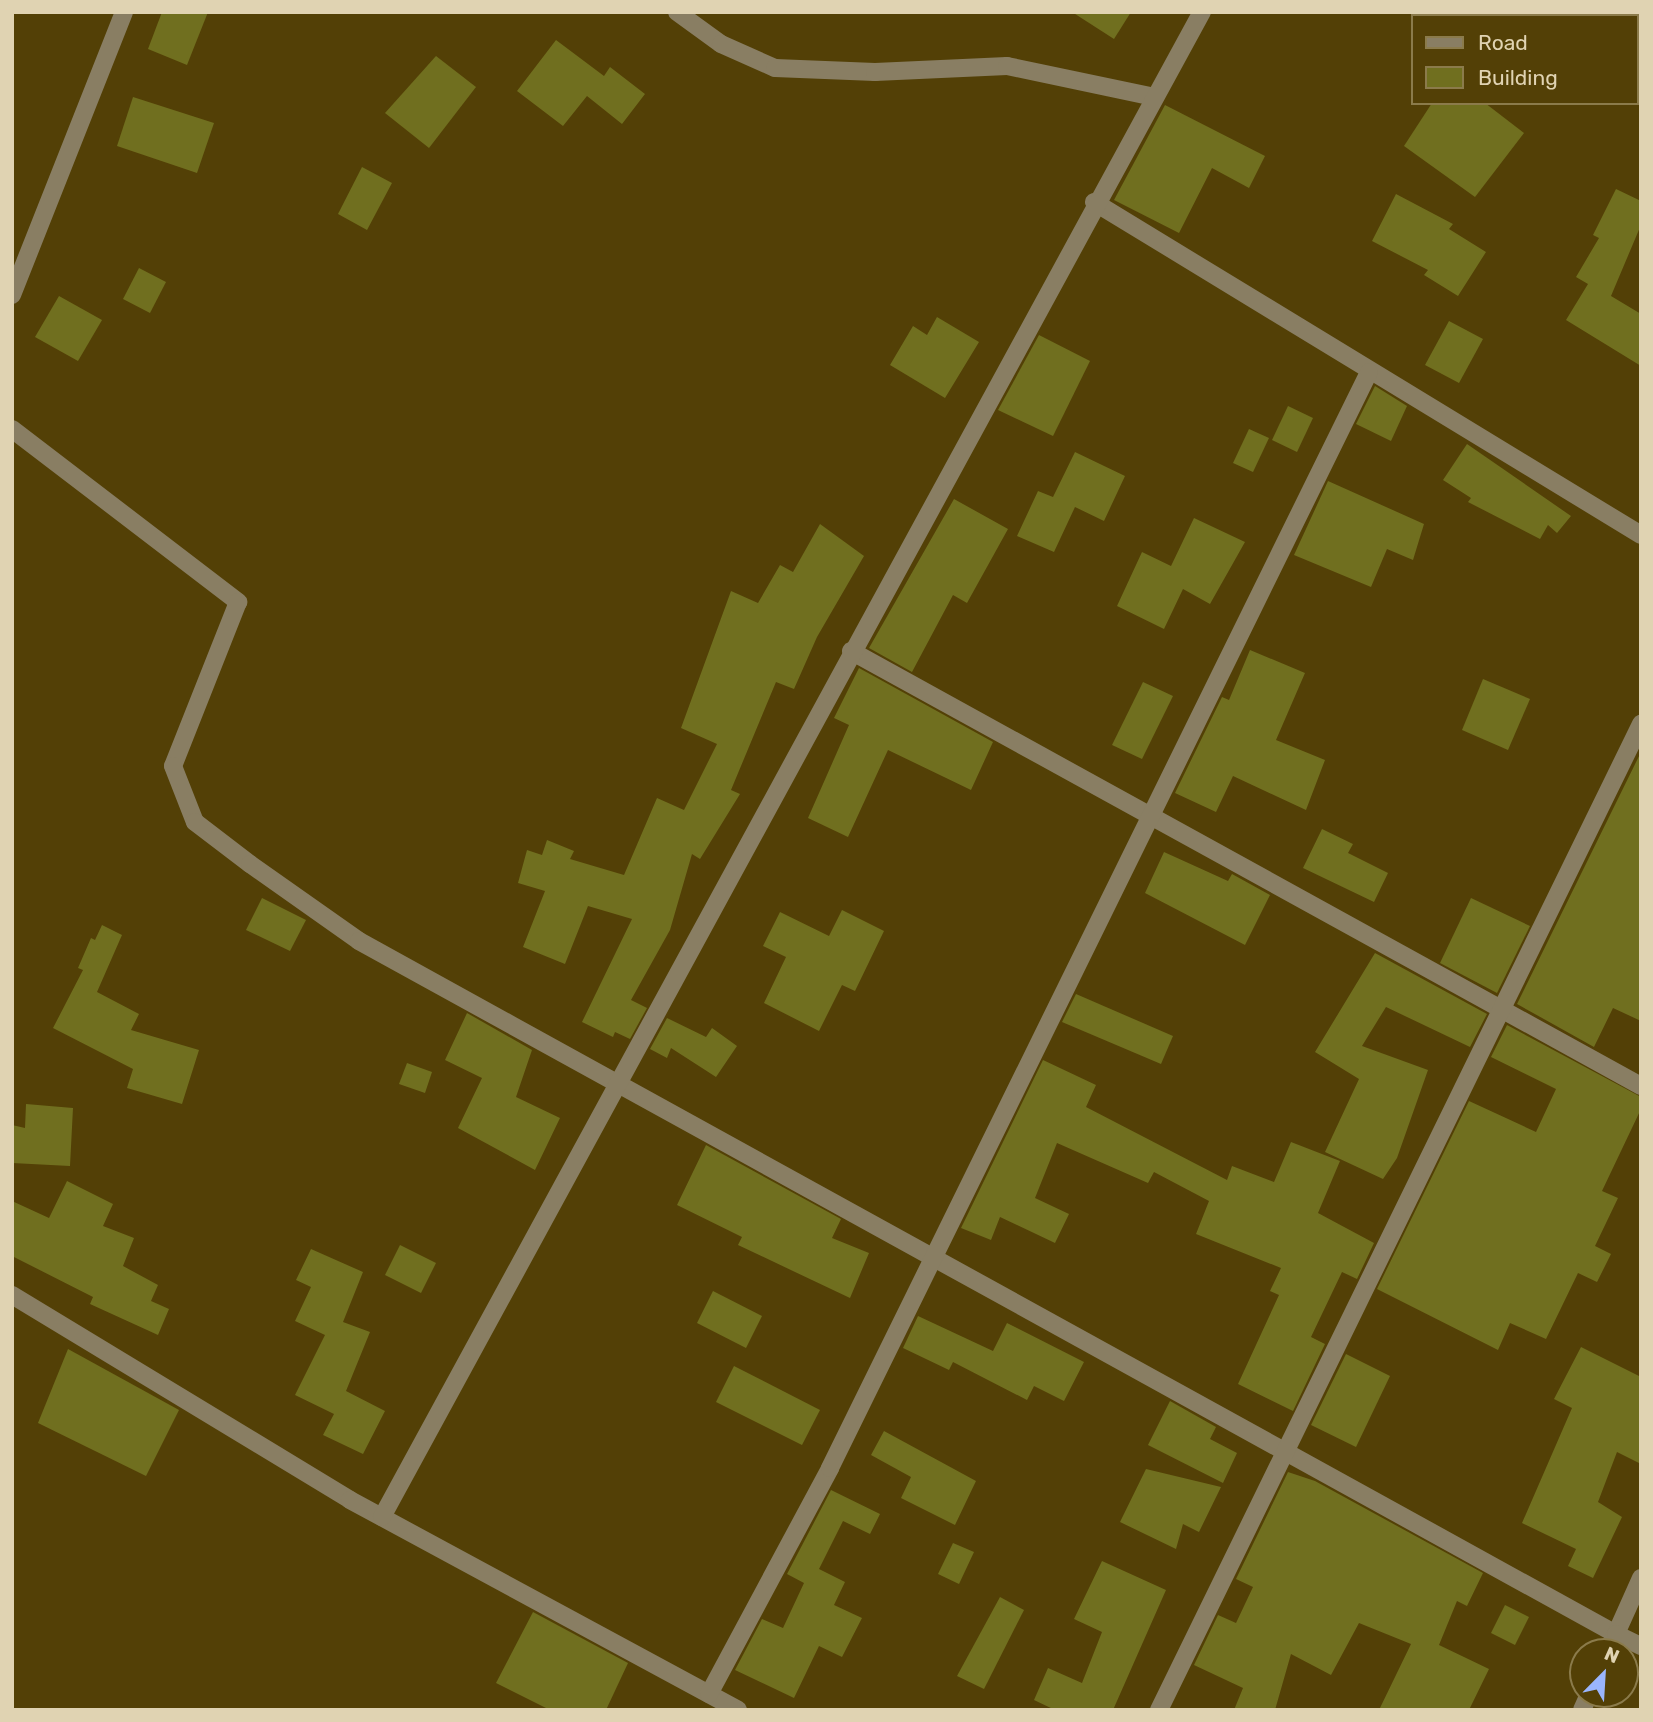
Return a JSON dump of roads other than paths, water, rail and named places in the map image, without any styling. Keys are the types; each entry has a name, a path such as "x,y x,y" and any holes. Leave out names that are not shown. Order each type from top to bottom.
{"street":[{"path":"12,295 124,12"},
{"path":"677,12 721,44 775,68 875,72 1007,66 1154,97"},
{"path":"382,1517 1094,202 1202,12"},
{"path":"1094,202 1369,372 1641,535"},
{"path":"709,1694 831,1468 1369,372"},
{"path":"12,429 237,601 173,766 195,822 359,941 1641,1646"},
{"path":"851,651 1641,1086"},
{"path":"1159,1710 1641,724"},
{"path":"12,1295 382,1517 738,1710"},
{"path":"1614,1638 1641,1578"}]}
